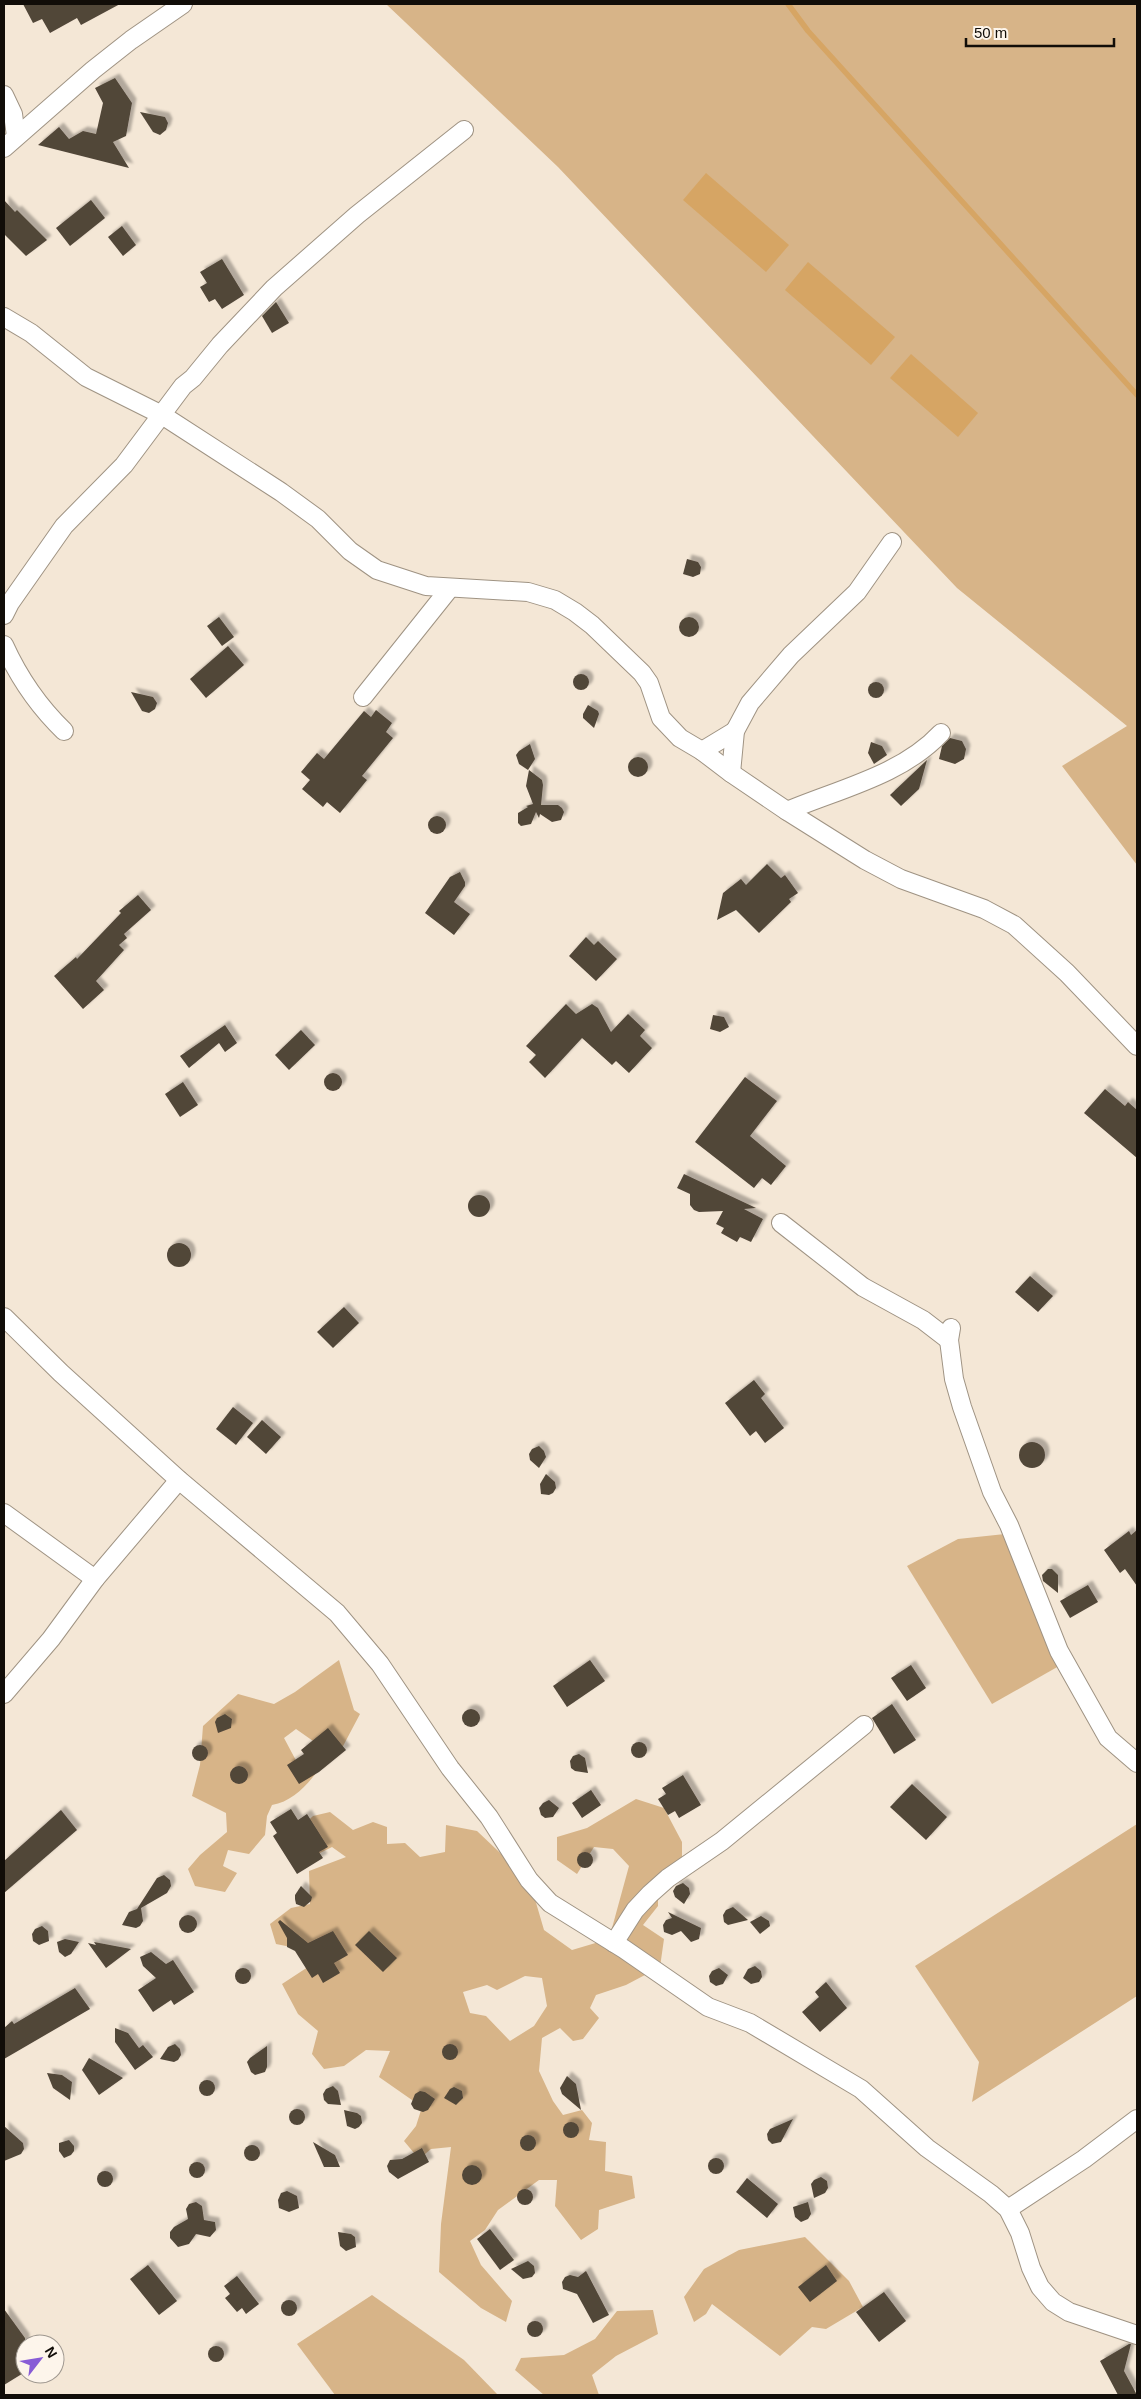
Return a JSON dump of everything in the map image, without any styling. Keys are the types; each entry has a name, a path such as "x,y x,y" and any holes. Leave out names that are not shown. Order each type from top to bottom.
{"street":[{"path":"10,142 93,70 131,40 183,4"},
{"path":"4,95 13,114 10,142"},
{"path":"4,615 10,603 64,526 110,480 183,386 193,378 220,345 274,288 357,214 464,130"},
{"path":"4,317 31,333 86,377 162,415 304,508 350,550 377,570 426,586 528,592 555,600 574,612 592,625 642,673 649,683 661,718 680,738 702,750 787,811 852,852 901,879 984,909 1014,925 1067,972 1137,1046"},
{"path":"732,773 735,731 757,692 810,636 857,592 892,542"},
{"path":"363,697 450,588"},
{"path":"4,645 13,665 36,701 64,731"},
{"path":"702,750 735,731"},
{"path":"787,811 900,765 930,745 941,733"},
{"path":"781,1223 863,1288 950,1334 954,1379 977,1451 1059,1651 1108,1738 1137,1763"},
{"path":"4,1317 61,1373 179,1480 337,1613 364,1642 397,1687 439,1753 489,1817 539,1893 561,1911 614,1942 708,2007 750,2023 861,2088 928,2148 991,2194 1008,2209 1020,2233 1031,2268 1040,2287 1053,2302 1078,2316 1137,2335"},
{"path":"4,1694 51,1639 95,1579 179,1480"},
{"path":"4,1513 95,1579"},
{"path":"614,1942 635,1910 668,1878 722,1841 864,1725"},
{"path":"1008,2209 1084,2159 1137,2119"}],"shaded area":[{"path":"386,4 1137,4 1137,865 1062,766 1127,726 957,588 558,167"},
{"path":"706,173 789,245 766,272 683,200"},
{"path":"808,262 895,337 871,365 785,290"},
{"path":"911,354 978,413 958,437 890,378"},
{"path":"1005,1534 1059,1666 992,1704 907,1566 958,1539"},
{"path":"339,1660 354,1710 360,1714 342,1748 323,1748 296,1729 284,1738 300,1768 325,1761 309,1782 296,1794 281,1803 272,1805 267,1816 265,1835 249,1854 228,1850 223,1866 237,1873 225,1892 195,1886 188,1869 200,1855 227,1832 226,1813 192,1796 200,1765 203,1726 238,1694 274,1704 295,1692"},
{"path":"636,1799 664,1808 682,1842 682,1865 658,1878 658,1906 643,1925 664,1939 660,1967 626,1985 596,1995 590,2008 599,2018 583,2039 573,2041 560,2028 542,2038 539,2071 553,2101 563,2115 582,2110 592,2123 589,2140 606,2142 605,2171 632,2176 635,2198 599,2210 598,2229 581,2240 555,2206 557,2180 539,2180 498,2210 485,2230 470,2241 481,2265 512,2301 506,2322 481,2308 439,2272 441,2224 451,2147 431,2149 419,2159 404,2141 416,2126 422,2107 379,2077 390,2051 366,2050 344,2066 324,2069 312,2054 318,2031 298,2014 282,1984 311,1965 301,1949 276,1944 270,1924 291,1908 310,1904 309,1871 346,1857 332,1847 312,1857 295,1833 313,1816 330,1812 353,1830 373,1822 387,1827 387,1844 405,1843 420,1857 445,1852 446,1825 477,1831 516,1868 532,1889 544,1930 572,1950 609,1939 629,1866 613,1849 594,1847 577,1874 557,1860 557,1837 587,1828","holes":["525,1976 542,1978 547,2006 534,2026 510,2041 486,2016 470,2013 463,1992 487,1985 497,1990"]},
{"path":"1137,1824 1137,1996 972,2102 979,2062 915,1966"},
{"path":"805,2237 849,2281 863,2307 826,2329 812,2327 780,2356 712,2304 706,2314 694,2322 684,2297 704,2269 739,2250"},
{"path":"372,2295 464,2360 498,2395 335,2395 297,2344"},
{"path":"653,2310 658,2334 616,2356 592,2375 599,2395 544,2395 515,2370 521,2358 564,2355 595,2339 617,2311"}],"building":[{"path":"23,4 120,4 81,25 77,18 50,33 42,19 33,23"},
{"path":"115,78 132,103 126,136 113,142 129,168 38,145 59,127 69,139 83,131 96,134 103,103 95,88"},
{"path":"140,112 165,117 168,123 166,130 160,135 153,132"},
{"path":"4,200 15,212 17,210 47,240 26,256 4,234"},
{"path":"91,200 105,218 70,246 56,228"},
{"path":"122,226 136,245 123,256 108,237"},
{"path":"222,259 244,295 222,309 215,299 209,302 200,287 207,283 200,272"},
{"path":"276,302 289,323 272,333 262,316"},
{"path":"687,559 698,562 701,567 700,574 693,577 683,574"},
{"path":"219,617 234,637 222,646 207,626"},
{"path":"689,617 696,620 699,627 696,634 689,637 682,634 679,627 682,620"},
{"path":"228,646 244,665 206,698 190,679"},
{"path":"578,674 584,674 589,679 587,688 578,690 573,685 573,679"},
{"path":"873,682 879,682 884,687 882,696 873,698 868,693 868,687"},
{"path":"131,692 153,697 157,703 155,709 149,713 142,711"},
{"path":"588,705 598,711 599,714 594,728 583,718"},
{"path":"376,710 392,723 386,732 393,738 362,776 367,780 340,813 327,802 323,807 302,789 310,780 301,772 317,753 324,759 364,711 371,717"},
{"path":"950,738 962,741 966,749 964,759 955,764 939,759 942,746"},
{"path":"871,742 882,746 887,755 874,764 868,753"},
{"path":"530,744 535,759 528,770 519,764 516,755"},
{"path":"634,757 642,757 648,763 648,771 642,777 634,777 628,771 628,763"},
{"path":"927,760 919,789 901,806 890,795"},
{"path":"529,770 542,780 541,805 558,805 562,808 564,812 561,820 552,822 540,814 539,818 536,812 531,824 521,826 518,823 518,813 528,807 526,806 533,804 526,786"},
{"path":"437,816 443,819 446,825 443,831 437,834 431,831 428,825 431,819"},
{"path":"767,864 781,878 785,875 798,893 789,899 791,902 759,933 736,910 717,920 723,893 741,879 746,885"},
{"path":"460,872 465,886 454,902 470,914 454,935 425,913 450,877"},
{"path":"138,895 151,910 124,934 127,938 119,945 124,950 96,981 104,990 83,1009 54,976 76,957 77,959 121,913 119,911"},
{"path":"586,937 594,945 598,941 617,959 596,981 569,956"},
{"path":"566,1004 576,1014 592,1004 598,1008 611,1032 628,1014 645,1030 640,1036 652,1048 629,1073 616,1061 612,1065 582,1038 545,1078 529,1062 536,1055 526,1046"},
{"path":"713,1015 724,1017 729,1027 720,1032 710,1029"},
{"path":"225,1025 237,1043 225,1052 219,1043 189,1068 180,1056"},
{"path":"301,1030 315,1045 289,1070 275,1055"},
{"path":"333,1073 341,1078 342,1082 337,1090 333,1091 325,1086 324,1082 329,1074"},
{"path":"745,1077 777,1101 750,1136 786,1166 771,1185 762,1178 754,1188 695,1142"},
{"path":"183,1082 198,1105 180,1117 165,1094"},
{"path":"1105,1089 1125,1106 1128,1102 1137,1110 1137,1158 1084,1113"},
{"path":"684,1174 756,1208 744,1209 763,1219 751,1242 740,1237 737,1242 721,1233 724,1228 716,1224 723,1211 699,1212 694,1210 690,1205 690,1194 677,1188"},
{"path":"479,1195 487,1198 490,1206 487,1214 479,1217 471,1214 468,1206 471,1198"},
{"path":"179,1243 184,1244 190,1250 190,1260 184,1266 179,1267 174,1266 168,1260 167,1255 168,1250 174,1244"},
{"path":"1030,1276 1053,1296 1038,1312 1015,1292"},
{"path":"344,1307 359,1323 333,1348 317,1332"},
{"path":"754,1380 765,1394 761,1398 784,1428 765,1443 756,1431 750,1436 725,1403"},
{"path":"233,1407 253,1423 236,1445 216,1429"},
{"path":"262,1420 281,1437 266,1454 247,1437"},
{"path":"1032,1442 1041,1446 1045,1455 1041,1464 1032,1468 1023,1464 1019,1455 1023,1446"},
{"path":"539,1446 544,1451 546,1457 539,1468 530,1460 529,1454 532,1449"},
{"path":"546,1474 555,1482 556,1488 549,1495 541,1494 540,1484"},
{"path":"1137,1530 1137,1586 1125,1569 1120,1573 1104,1550 1129,1531 1131,1535"},
{"path":"1048,1569 1052,1569 1058,1575 1058,1593 1043,1581 1042,1575"},
{"path":"1088,1585 1098,1602 1070,1618 1060,1601"},
{"path":"590,1660 605,1681 567,1707 553,1686"},
{"path":"911,1665 926,1688 907,1701 891,1678"},
{"path":"892,1704 916,1740 894,1754 872,1718"},
{"path":"471,1709 477,1712 480,1718 477,1724 471,1727 465,1724 462,1718 465,1712"},
{"path":"225,1714 232,1719 231,1728 218,1733 215,1722 217,1718"},
{"path":"328,1728 346,1750 319,1772 299,1784 287,1765 304,1754 301,1750"},
{"path":"636,1742 642,1742 647,1747 645,1756 636,1758 631,1753 631,1747"},
{"path":"200,1745 206,1747 208,1753 206,1759 200,1761 194,1759 192,1753 194,1747"},
{"path":"579,1754 585,1758 588,1773 575,1771 571,1768 570,1761 573,1756"},
{"path":"239,1766 245,1769 248,1775 245,1781 239,1784 233,1781 230,1775 233,1769"},
{"path":"683,1775 701,1805 679,1818 675,1811 668,1815 658,1799 666,1794 662,1788"},
{"path":"912,1784 947,1817 926,1840 890,1807"},
{"path":"591,1790 601,1805 582,1818 572,1803"},
{"path":"549,1800 559,1808 553,1817 545,1818 541,1815 539,1808"},
{"path":"291,1809 298,1820 307,1814 328,1847 319,1852 323,1858 297,1874 273,1836 277,1833 270,1822"},
{"path":"61,1810 77,1830 4,1893 4,1861"},
{"path":"582,1852 588,1852 593,1857 591,1866 582,1868 577,1863 577,1857"},
{"path":"164,1875 170,1880 171,1886 167,1893 141,1908 143,1921 140,1926 136,1928 122,1925 129,1912 137,1909 157,1878"},
{"path":"683,1883 689,1888 690,1894 684,1904 675,1897 673,1891 676,1886"},
{"path":"301,1886 312,1897 311,1901 304,1907 296,1904 295,1899 295,1895"},
{"path":"733,1907 748,1920 728,1925 724,1922 723,1915 726,1910"},
{"path":"668,1912 701,1928 699,1939 691,1942 681,1931 672,1935 664,1932 663,1925 666,1920 672,1918"},
{"path":"184,1915 192,1915 197,1920 195,1931 184,1933 179,1928 179,1920"},
{"path":"761,1916 769,1921 770,1926 760,1934 750,1922"},
{"path":"280,1920 308,1943 333,1931 348,1955 334,1963 340,1973 323,1983 318,1974 312,1978 295,1951 287,1947 287,1938 278,1922"},
{"path":"42,1926 48,1931 49,1941 39,1945 33,1941 32,1934 35,1929"},
{"path":"369,1931 397,1958 383,1972 355,1945"},
{"path":"65,1939 79,1942 71,1954 65,1957 59,1952 57,1942"},
{"path":"94,1942 131,1949 106,1968 88,1943 96,1945"},
{"path":"151,1952 166,1964 173,1960 194,1992 174,2005 171,2000 153,2012 138,1990 156,1978 143,1966 140,1957"},
{"path":"755,1966 761,1971 762,1977 759,1982 751,1984 743,1978 748,1969"},
{"path":"240,1968 246,1968 251,1973 249,1982 240,1984 235,1979 235,1973"},
{"path":"719,1968 728,1975 723,1984 716,1986 710,1982 709,1976 712,1971"},
{"path":"826,1982 847,2008 820,2032 802,2012 819,1997 815,1992"},
{"path":"75,1988 90,2009 4,2059 4,2028 12,2021 14,2024"},
{"path":"115,2028 128,2033 139,2048 143,2045 153,2057 135,2070 115,2042"},
{"path":"175,2044 180,2049 181,2055 178,2060 174,2062 160,2059 168,2047"},
{"path":"447,2044 453,2044 458,2049 456,2058 447,2060 442,2055 442,2049"},
{"path":"267,2046 267,2067 265,2072 255,2075 251,2072 247,2062"},
{"path":"89,2058 123,2078 99,2095 82,2070"},
{"path":"47,2073 62,2075 72,2082 70,2100 53,2088"},
{"path":"567,2076 576,2084 581,2110 562,2094 560,2088"},
{"path":"204,2080 210,2080 215,2085 213,2094 204,2096 199,2091 199,2085"},
{"path":"333,2086 338,2091 341,2105 328,2104 324,2100 323,2094 326,2089"},
{"path":"454,2087 462,2091 463,2098 456,2105 444,2098 450,2089"},
{"path":"420,2091 435,2099 428,2110 423,2112 414,2109 411,2104 415,2094"},
{"path":"294,2109 300,2109 305,2114 303,2123 294,2125 289,2120 289,2114"},
{"path":"344,2110 361,2116 362,2123 359,2127 355,2129 347,2126"},
{"path":"793,2119 781,2142 772,2144 768,2140 767,2134 770,2129"},
{"path":"568,2122 574,2122 579,2127 577,2136 568,2138 563,2133 563,2127"},
{"path":"4,2126 23,2143 24,2149 21,2154 4,2161"},
{"path":"525,2135 531,2135 536,2140 534,2149 525,2151 520,2146 520,2140"},
{"path":"69,2140 74,2146 74,2151 71,2155 64,2158 59,2151 59,2143"},
{"path":"313,2142 335,2155 340,2167 324,2167"},
{"path":"249,2145 255,2145 260,2150 258,2159 249,2161 244,2156 244,2150"},
{"path":"422,2148 429,2162 398,2179 389,2172 387,2166 390,2160 402,2159"},
{"path":"713,2158 719,2158 724,2163 722,2172 713,2174 708,2169 708,2163"},
{"path":"194,2162 200,2162 205,2167 203,2176 194,2178 189,2173 189,2167"},
{"path":"472,2165 479,2168 482,2175 479,2182 472,2185 465,2182 462,2175 465,2168"},
{"path":"102,2171 108,2171 113,2176 111,2185 102,2187 97,2182 97,2176"},
{"path":"821,2177 827,2181 828,2188 825,2193 814,2198 811,2184 814,2180"},
{"path":"747,2178 778,2204 767,2218 736,2192"},
{"path":"522,2189 528,2189 533,2194 531,2203 522,2205 517,2200 517,2194"},
{"path":"287,2191 297,2196 299,2208 289,2212 279,2208 278,2200 281,2193"},
{"path":"196,2202 202,2206 204,2220 215,2222 216,2230 210,2237 196,2234 189,2244 178,2247 170,2238 170,2232 174,2227 188,2219 186,2209 189,2204"},
{"path":"808,2202 811,2214 808,2219 801,2222 795,2217 793,2207"},
{"path":"490,2229 514,2260 500,2270 477,2239"},
{"path":"338,2232 351,2234 355,2237 356,2247 346,2251 340,2246"},
{"path":"528,2261 534,2266 535,2273 532,2277 523,2279 511,2269"},
{"path":"148,2265 177,2301 159,2315 130,2279"},
{"path":"826,2265 837,2281 810,2302 798,2287"},
{"path":"586,2271 609,2315 593,2323 577,2294 563,2289 562,2282 565,2277 570,2275 578,2277"},
{"path":"237,2276 259,2304 246,2314 242,2308 237,2312 225,2298 230,2294 224,2286"},
{"path":"884,2292 906,2321 879,2342 856,2312"},
{"path":"286,2300 292,2300 297,2305 295,2314 286,2316 281,2311 281,2305"},
{"path":"4,2309 22,2334 15,2334 15,2378 4,2385"},
{"path":"532,2321 538,2321 543,2326 541,2335 532,2337 527,2332 527,2326"},
{"path":"1131,2344 1124,2371 1137,2395 1118,2395 1100,2361"},
{"path":"216,2346 222,2348 224,2354 222,2360 216,2362 210,2360 208,2354 210,2348"}],"waterway":[{"path":"788,4 808,31 1137,395"}]}
